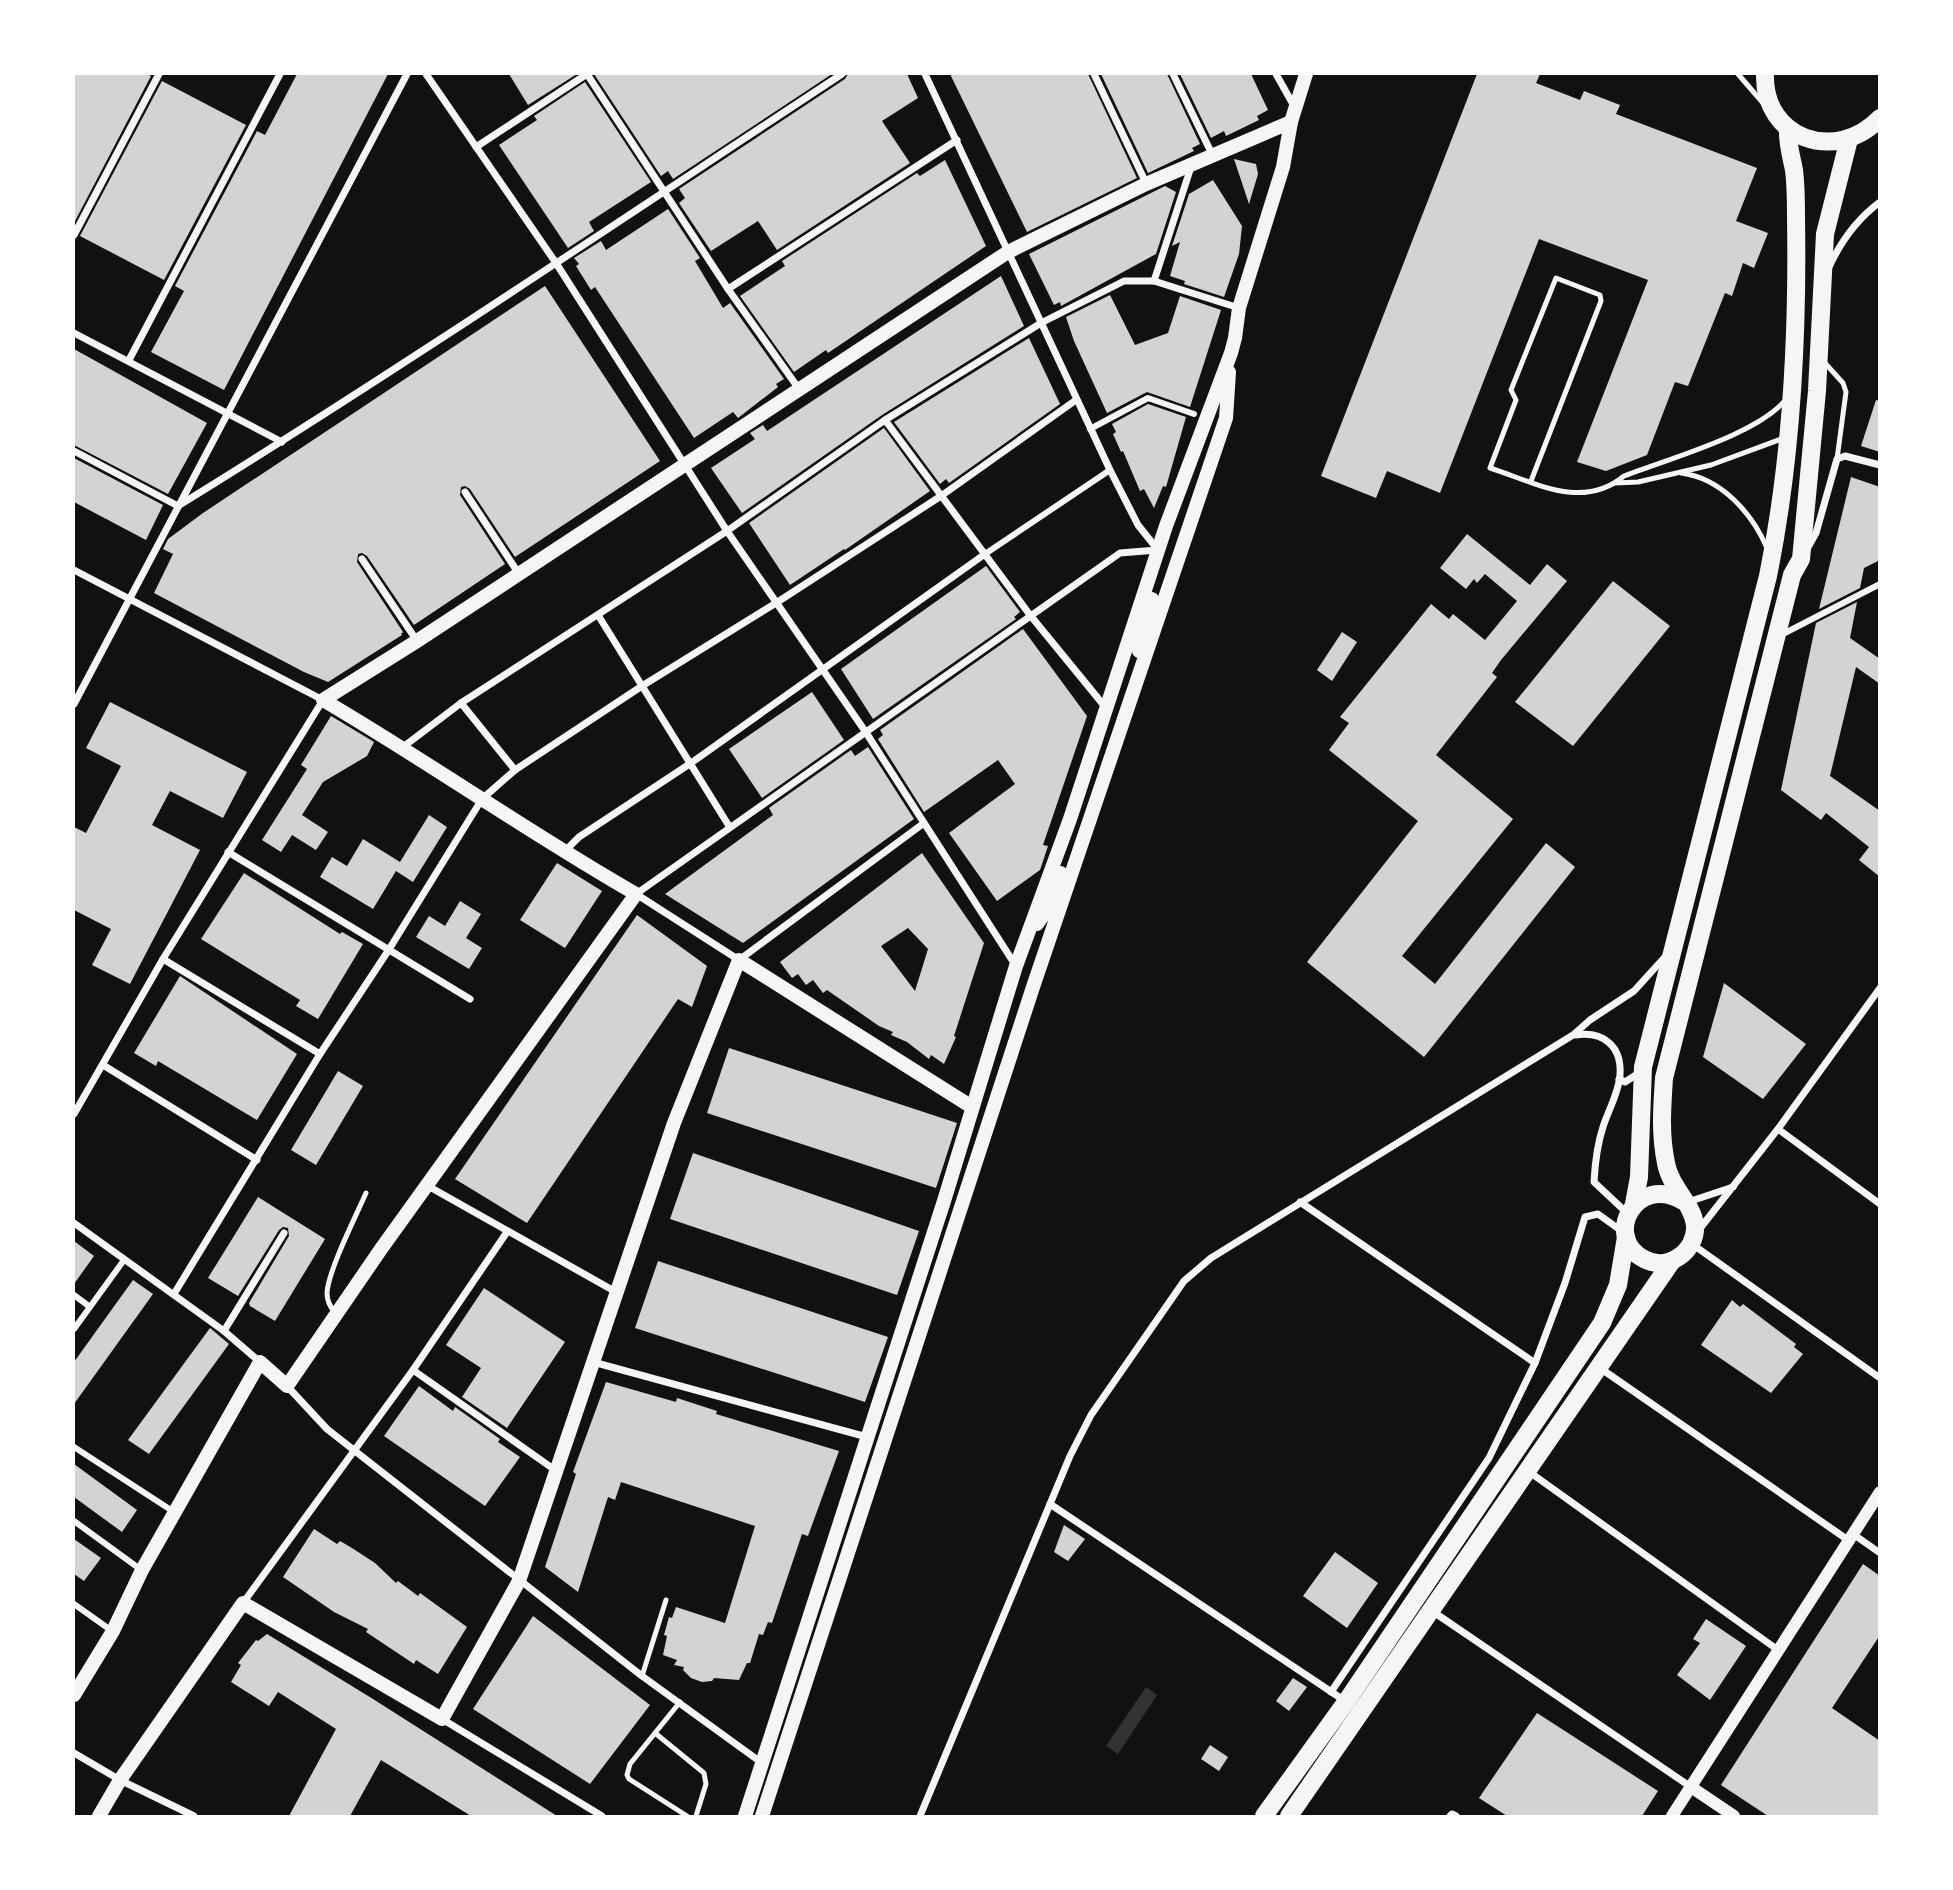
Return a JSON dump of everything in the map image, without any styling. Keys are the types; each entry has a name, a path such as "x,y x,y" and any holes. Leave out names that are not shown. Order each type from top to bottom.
{"main road":[{"path":"745,1816 1016,967 1158,550 1231,353 1239,309 1283,167 1293,115 1306,74"},
{"path":"1765,74 1771,107 1788,128 1807,139 1821,142 1849,139 1877,124"},
{"path":"74,1695 113,1631 142,1570 260,1362 287,1386 381,1249 636,894 564,853 403,747 323,701 1008,251 1293,115"},
{"path":"1264,1816 1338,1697 1602,1323 1618,1285 1639,1177 1643,1067 1772,561 1783,498 1793,390 1796,220 1795,181 1787,140 1788,128"},
{"path":"1626,1235 1632,1250 1644,1259 1658,1263 1672,1261 1684,1254 1693,1240 1695,1223 1668,1174 1661,1136 1664,1079 1792,575 1801,559 1814,423 1825,234 1849,139"},
{"path":"762,1816 1091,813 1226,418 1231,353"},
{"path":"1138,678 1140,641 1158,575 1158,550"},
{"path":"1026,939 1049,907 1075,835 1091,813"},
{"path":"99,1816 120,1780 243,1603 442,1719 519,1581 674,1123 739,960 972,1107 976,1123 954,1201 954,1228"},
{"path":"1631,1209 1652,1194 1674,1195 1684,1202"},
{"path":"1289,1816 1672,1261"}],"street":[{"path":"74,235 159,74"},
{"path":"129,360 280,74"},
{"path":"74,704 407,74"},
{"path":"426,74 556,263 727,531 864,731 1016,967"},
{"path":"476,147 587,74 728,289 800,390"},
{"path":"178,506 282,442 842,74"},
{"path":"925,74 1110,470 1138,525 1158,550"},
{"path":"1094,74 1146,184"},
{"path":"1173,74 1212,154"},
{"path":"1276,74 1293,115"},
{"path":"728,289 957,139"},
{"path":"1154,281 1192,163"},
{"path":"1822,283 1846,235 1880,202"},
{"path":"403,747 461,703 727,531 886,420 1041,323 1124,281 1154,281 1239,309"},
{"path":"74,333 282,442"},
{"path":"1090,429 1148,398 1194,414"},
{"path":"174,1294 320,1054 388,951 482,799 515,770 941,496 1076,400"},
{"path":"886,420 1030,615 1106,708"},
{"path":"74,451 178,506"},
{"path":"1801,559 1816,533 1837,459 1845,456 1880,466"},
{"path":"564,853 579,837 691,764 985,554 1110,470"},
{"path":"464,492 519,573"},
{"path":"924,823 739,960 636,894 1120,553 1158,550"},
{"path":"362,559 417,641"},
{"path":"74,570 323,701 163,959 74,1114"},
{"path":"1776,637 1880,583"},
{"path":"598,615 729,826"},
{"path":"74,681 83,686"},
{"path":"461,703 515,770"},
{"path":"229,852 470,999"},
{"path":"920,1816 1070,1455 1091,1415 1184,1281 1211,1258 1573,1035 1590,1020 1634,991 1675,943"},
{"path":"163,959 320,1054"},
{"path":"1880,988 1778,1129 1693,1240 1880,1378"},
{"path":"1573,1035 1594,1034 1612,1044 1618,1052 1619,1079 1602,1130 1594,1182 1631,1209"},
{"path":"103,1065 257,1160"},
{"path":"1619,1079 1630,1081 1643,1067"},
{"path":"1778,1129 1880,1204"},
{"path":"428,1186 617,1293"},
{"path":"1684,1202 1734,1186"},
{"path":"1300,1202 1535,1363"},
{"path":"1050,1504 1338,1697 1480,1473 1519,1400 1565,1283 1585,1217 1598,1214 1626,1235"},
{"path":"74,1223 224,1331 260,1362"},
{"path":"243,1603 413,1370 507,1232"},
{"path":"224,1331 284,1233"},
{"path":"74,1329 124,1260"},
{"path":"74,1295 90,1307"},
{"path":"593,1362 867,1437"},
{"path":"1599,1367 1850,1537 1880,1553"},
{"path":"413,1370 555,1470"},
{"path":"287,1386 327,1429 519,1581 762,1763"},
{"path":"74,1447 174,1512"},
{"path":"1527,1470 1778,1650"},
{"path":"1672,1816 1880,1492"},
{"path":"74,1521 142,1570"},
{"path":"74,1604 113,1631"},
{"path":"1432,1611 1734,1816"},
{"path":"442,1719 602,1816"},
{"path":"74,1753 120,1780 194,1816"}],"lane":[{"path":"1738,74 1760,100 1771,107"},
{"path":"1531,481 1601,301 1600,295 1556,278 1511,390 1516,400 1489,467 1562,493 1572,494 1711,465 1790,436 1814,423"},
{"path":"1818,356 1843,383 1846,392 1837,459"},
{"path":"1615,483 1623,476 1747,429 1779,409 1793,390"},
{"path":"1678,472 1705,479 1729,494 1762,538 1772,561"},
{"path":"337,1315 328,1303 327,1291 366,1193"},
{"path":"642,1675 666,1600"},
{"path":"680,1702 630,1764 627,1775 629,1779 687,1816"},
{"path":"655,1734 704,1773 706,1784 696,1816"}],"shaded area":[{"path":"1146,1687 1157,1695 1118,1754 1106,1746"}],"building":[{"path":"74,74 151,76 74,223"},
{"path":"297,74 388,74 224,390 151,352 184,291 175,286 257,131 265,135"},
{"path":"509,74 577,74 528,105"},
{"path":"594,74 832,74 673,179 668,171 661,176"},
{"path":"848,74 907,74 918,98 882,121 910,163 777,250 758,221 711,251 679,203 685,198 679,189 845,79"},
{"path":"950,74 1088,74 1137,178 1027,232"},
{"path":"1101,74 1167,74 1200,144 1192,148 1194,151 1148,173"},
{"path":"1180,74 1251,74 1268,110 1257,116 1259,120 1226,136 1224,131 1211,138"},
{"path":"1477,74 1540,74 1536,83 1580,100 1584,91 1620,105 1616,114 1757,168 1736,221 1768,233 1754,268 1743,263 1732,296 1725,293 1688,386 1675,382 1647,455 1606,471 1577,462 1648,280 1539,239 1440,493 1387,471 1376,498 1321,476"},
{"path":"162,81 246,125 164,280 80,236"},
{"path":"585,82 651,182 589,222 594,231 568,248 499,145 537,120 534,116"},
{"path":"1234,159 1256,164 1258,174 1249,204"},
{"path":"945,160 986,246 828,353 826,350 794,372 740,296 785,266 782,261 917,173 920,176"},
{"path":"1213,180 1242,226 1239,254 1224,297 1184,284 1185,281 1170,276 1180,242 1172,246 1189,194"},
{"path":"1165,186 1176,192 1156,254 1061,306 1060,302 1054,305 1029,254"},
{"path":"668,209 700,258 695,261 723,308 730,303 784,379 776,384 778,387 738,418 733,412 694,438 595,287 591,290 574,258 601,241 606,250"},
{"path":"1001,276 1024,326 882,415 742,513 711,468 755,439 750,433 763,425 767,431"},
{"path":"545,286 660,461 515,557 470,489 461,487 460,495 505,564 414,625 367,556 358,554 357,562 403,632 328,682 154,593 173,554 163,549 168,539"},
{"path":"1110,295 1135,345 1168,333 1180,296 1221,310 1190,407 1147,392 1107,413 1066,317"},
{"path":"1029,338 1060,404 949,483 946,479 940,484 894,422"},
{"path":"74,349 207,423 168,494 74,445"},
{"path":"1876,400 1880,401 1880,452 1861,446"},
{"path":"1148,404 1186,417 1166,487 1163,486 1154,508 1144,489 1140,491 1113,434 1116,432 1112,424"},
{"path":"884,428 930,491 790,585 749,523"},
{"path":"74,458 163,505 146,540 74,502"},
{"path":"1851,477 1880,487 1880,560 1864,568 1860,588 1819,609"},
{"path":"1467,534 1530,585 1547,564 1567,581 1501,660 1492,673 1497,677 1436,755 1513,819 1402,956 1435,984 1546,843 1575,867 1424,1057 1307,962 1418,821 1329,750 1349,723 1340,717 1431,604 1449,619 1453,614 1485,640 1517,601 1485,574 1477,583 1474,579 1466,589 1440,568"},
{"path":"986,566 1020,612 1014,617 1016,619 873,719 841,669"},
{"path":"1613,581 1670,626 1573,746 1515,702"},
{"path":"1857,602 1850,638 1880,659 1880,684 1856,667 1830,776 1880,811 1880,877 1859,860 1869,847 1826,813 1821,820 1781,790 1816,623"},
{"path":"1023,629 1087,716 1043,845 1048,846 1040,870 997,901 949,833 1015,784 998,760 924,812 878,739 883,735 880,730"},
{"path":"1342,632 1357,642 1332,681 1317,670"},
{"path":"812,692 844,740 762,798 729,749"},
{"path":"110,702 247,772 223,818 170,791 152,825 200,850 130,984 92,965 111,929 74,910 74,827 86,833 121,766 86,748"},
{"path":"331,716 374,742 367,756 323,782 302,815 328,832 316,850 292,835 281,852 262,840 307,769 301,765"},
{"path":"868,747 914,819 743,943 665,894 773,815 769,808 851,750 855,756"},
{"path":"429,815 447,827 413,882 396,871 373,909 320,877 332,857 347,866 363,839 400,862"},
{"path":"922,853 984,943 954,1036 956,1037 944,1064 931,1055 929,1059 907,1042 891,1035 893,1032 879,1026 827,990 823,993 813,980 806,985 798,974 792,978 780,962","holes":["908,928 928,949 915,991 881,946"]},
{"path":"557,863 602,891 565,948 520,920"},
{"path":"244,873 340,934 342,932 363,944 318,1019 296,1006 300,1000 201,939"},
{"path":"460,901 481,914 466,938 482,948 469,969 416,937 429,916 445,926"},
{"path":"637,915 707,966 692,1007 678,999 527,1223 455,1179"},
{"path":"180,976 297,1054 257,1120 158,1061 156,1066 134,1053"},
{"path":"1724,983 1806,1044 1763,1099 1703,1057"},
{"path":"729,1048 957,1123 936,1188 707,1113"},
{"path":"338,1071 363,1086 316,1165 291,1150"},
{"path":"693,1153 919,1231 897,1295 670,1219"},
{"path":"258,1197 325,1239 275,1321 249,1303 289,1236 288,1228 279,1230 238,1296 208,1278"},
{"path":"74,1241 94,1256 74,1284"},
{"path":"658,1261 888,1337 865,1402 635,1328"},
{"path":"133,1280 153,1294 74,1404 74,1362"},
{"path":"484,1288 565,1342 507,1428 462,1397 481,1368 446,1345"},
{"path":"1732,1300 1740,1307 1743,1304 1796,1344 1794,1347 1803,1354 1771,1393 1701,1345"},
{"path":"210,1328 229,1344 149,1454 128,1440"},
{"path":"606,1382 676,1402 677,1398 717,1411 716,1414 839,1451 808,1536 802,1534 772,1623 768,1622 763,1635 759,1634 750,1663 747,1663 739,1680 714,1678 712,1681 702,1682 691,1678 683,1670 684,1667 674,1665 677,1660 663,1655 667,1636 664,1635 669,1617 672,1618 676,1607 725,1623 755,1526 621,1482 615,1500 608,1497 578,1592 545,1567 576,1474 573,1472"},
{"path":"419,1386 453,1411 455,1407 520,1457 485,1506 384,1436"},
{"path":"74,1464 137,1510 122,1532 74,1497"},
{"path":"1064,1525 1085,1539 1068,1561 1054,1552"},
{"path":"314,1529 337,1544 340,1541 352,1548 375,1563 396,1583 398,1581 418,1596 420,1593 467,1627 438,1674 416,1660 414,1664 366,1632 368,1629 334,1612 283,1577"},
{"path":"74,1539 101,1558 84,1581 74,1574"},
{"path":"1335,1552 1378,1583 1347,1628 1303,1596"},
{"path":"1863,1564 1880,1576 1880,1635 1832,1708 1880,1741 1880,1816 1768,1816 1721,1785"},
{"path":"533,1616 650,1705 590,1784 473,1709"},
{"path":"1706,1619 1746,1646 1710,1700 1677,1675 1700,1643 1693,1639"},
{"path":"267,1634 557,1816 471,1816 381,1760 350,1816 289,1816 336,1729 278,1692 269,1706 231,1682 241,1665 238,1663 256,1640"},
{"path":"1293,1678 1307,1687 1289,1711 1276,1701"},
{"path":"1537,1713 1658,1791 1642,1816 1507,1816 1479,1798"},
{"path":"1210,1745 1228,1757 1219,1771 1201,1759"}]}
